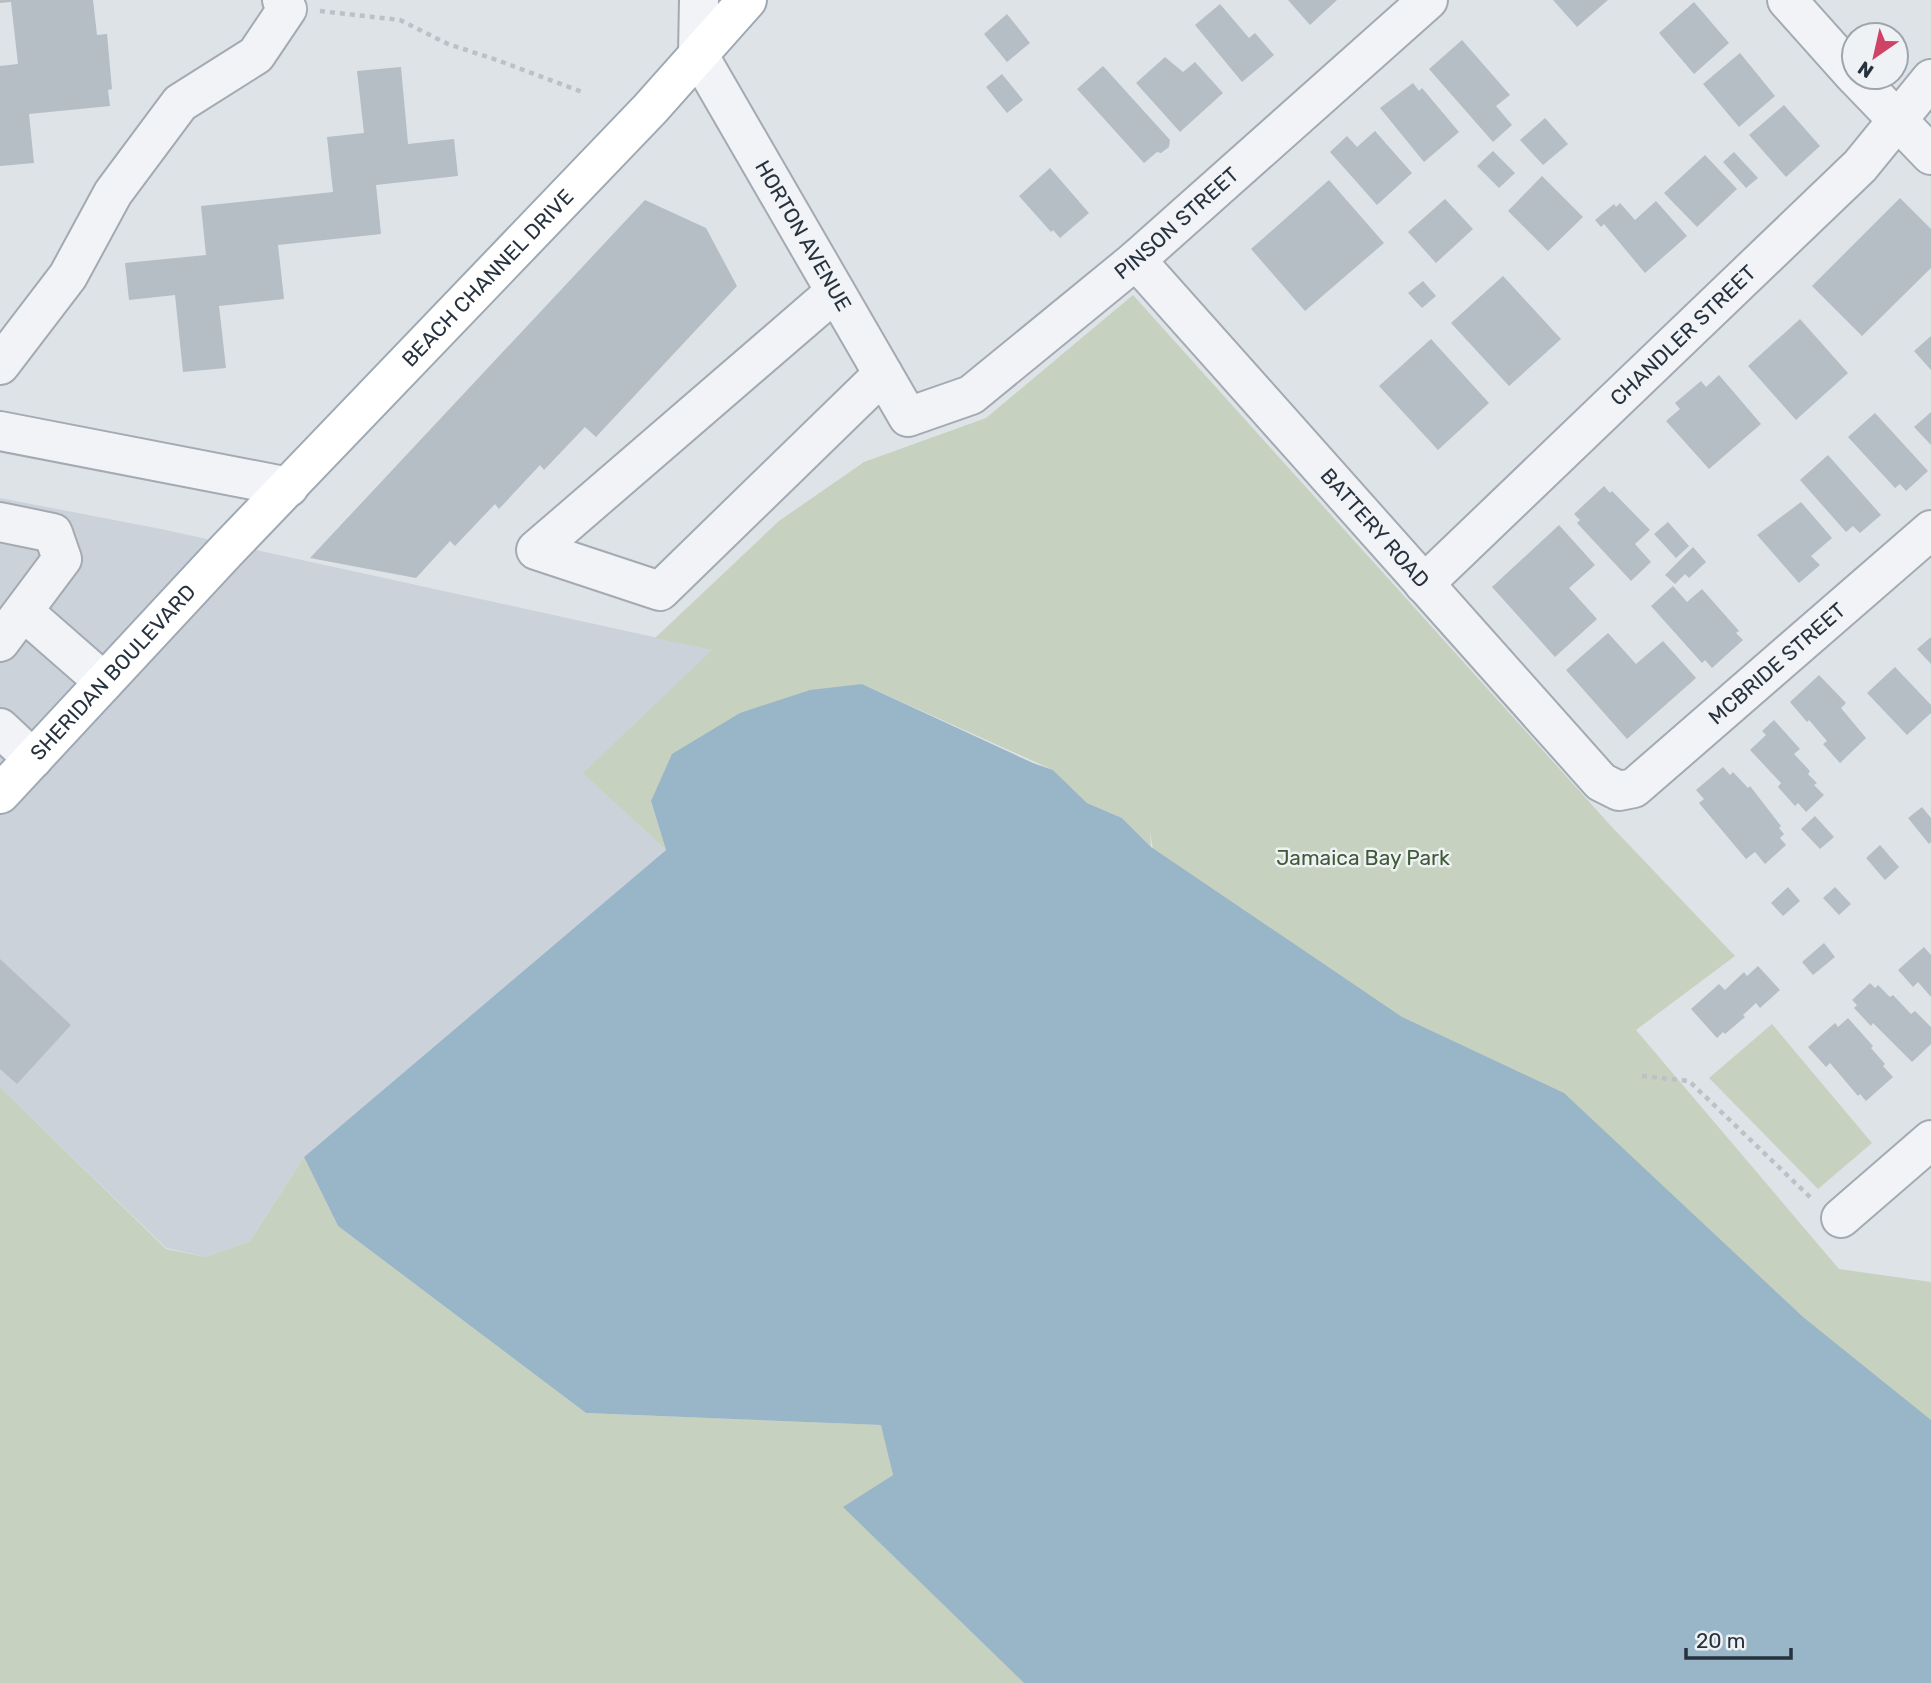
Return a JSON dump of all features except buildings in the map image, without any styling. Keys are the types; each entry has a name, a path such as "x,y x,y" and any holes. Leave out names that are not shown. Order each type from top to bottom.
{"main road":[{"name":"BEACH CHANNEL DRIVE","path":"226,551 650,109 747,0"},
{"name":"SHERIDAN BOULEVARD","path":"0,794 226,551"}],"street":[{"path":"698,54 699,0"},
{"name":"PINSON STREET","path":"908,417 971,395 1136,260 1428,0"},
{"path":"1787,0 1840,59"},
{"path":"0,365 68,276 113,193 180,103 256,55 284,5"},
{"name":"HORTON AVENUE","path":"698,54 908,417"},
{"name":"CHANDLER STREET","path":"1424,583 1860,166 1931,79"},
{"path":"1869,91 1931,155"},
{"name":"BATTERY ROAD","path":"1136,260 1601,782 1619,791"},
{"path":"835,292 536,550 660,591 883,374"},
{"path":"0,431 289,487"},
{"path":"0,522 53,533 62,559 0,642"},
{"name":"MCBRIDE STREET","path":"1619,791 1634,788 1931,530"},
{"path":"24,612 104,682"},
{"path":"0,728 33,759"},
{"path":"1841,1218 1931,1140"}],"path":[{"path":"284,5 400,20 448,44 585,93"},
{"path":"1643,1076 1689,1081 1813,1200 1841,1218"}],"shaded area":[{"path":"0,498 161,529 713,650 584,773 666,850 304,1157 250,1241 206,1257 166,1248 0,1087"}],"green space":[{"name":"Jamaica Bay Park","path":"1133,295 1611,826 1735,956 1636,1030 1839,1269 1931,1282 1931,1654 1172,962 1150,832 1151,847 1122,818 1087,803 1053,770 862,684 651,801 666,850 583,773 712,650 655,638 779,521 864,462 986,418"},
{"path":"1772,1024 1872,1143 1818,1189 1709,1078"},
{"path":"0,1087 166,1249 206,1257 250,1241 304,1157 338,1226 586,1413 882,1425 893,1475 844,1507 1024,1683 0,1683"}],"water":[{"path":"862,684 1053,770 1087,803 1122,818 1151,847 1402,1017 1564,1093 1803,1317 1931,1420 1931,1683 1024,1683 843,1507 893,1475 881,1425 586,1413 338,1226 304,1157 666,850 651,801 672,754 740,713 810,690"}]}
